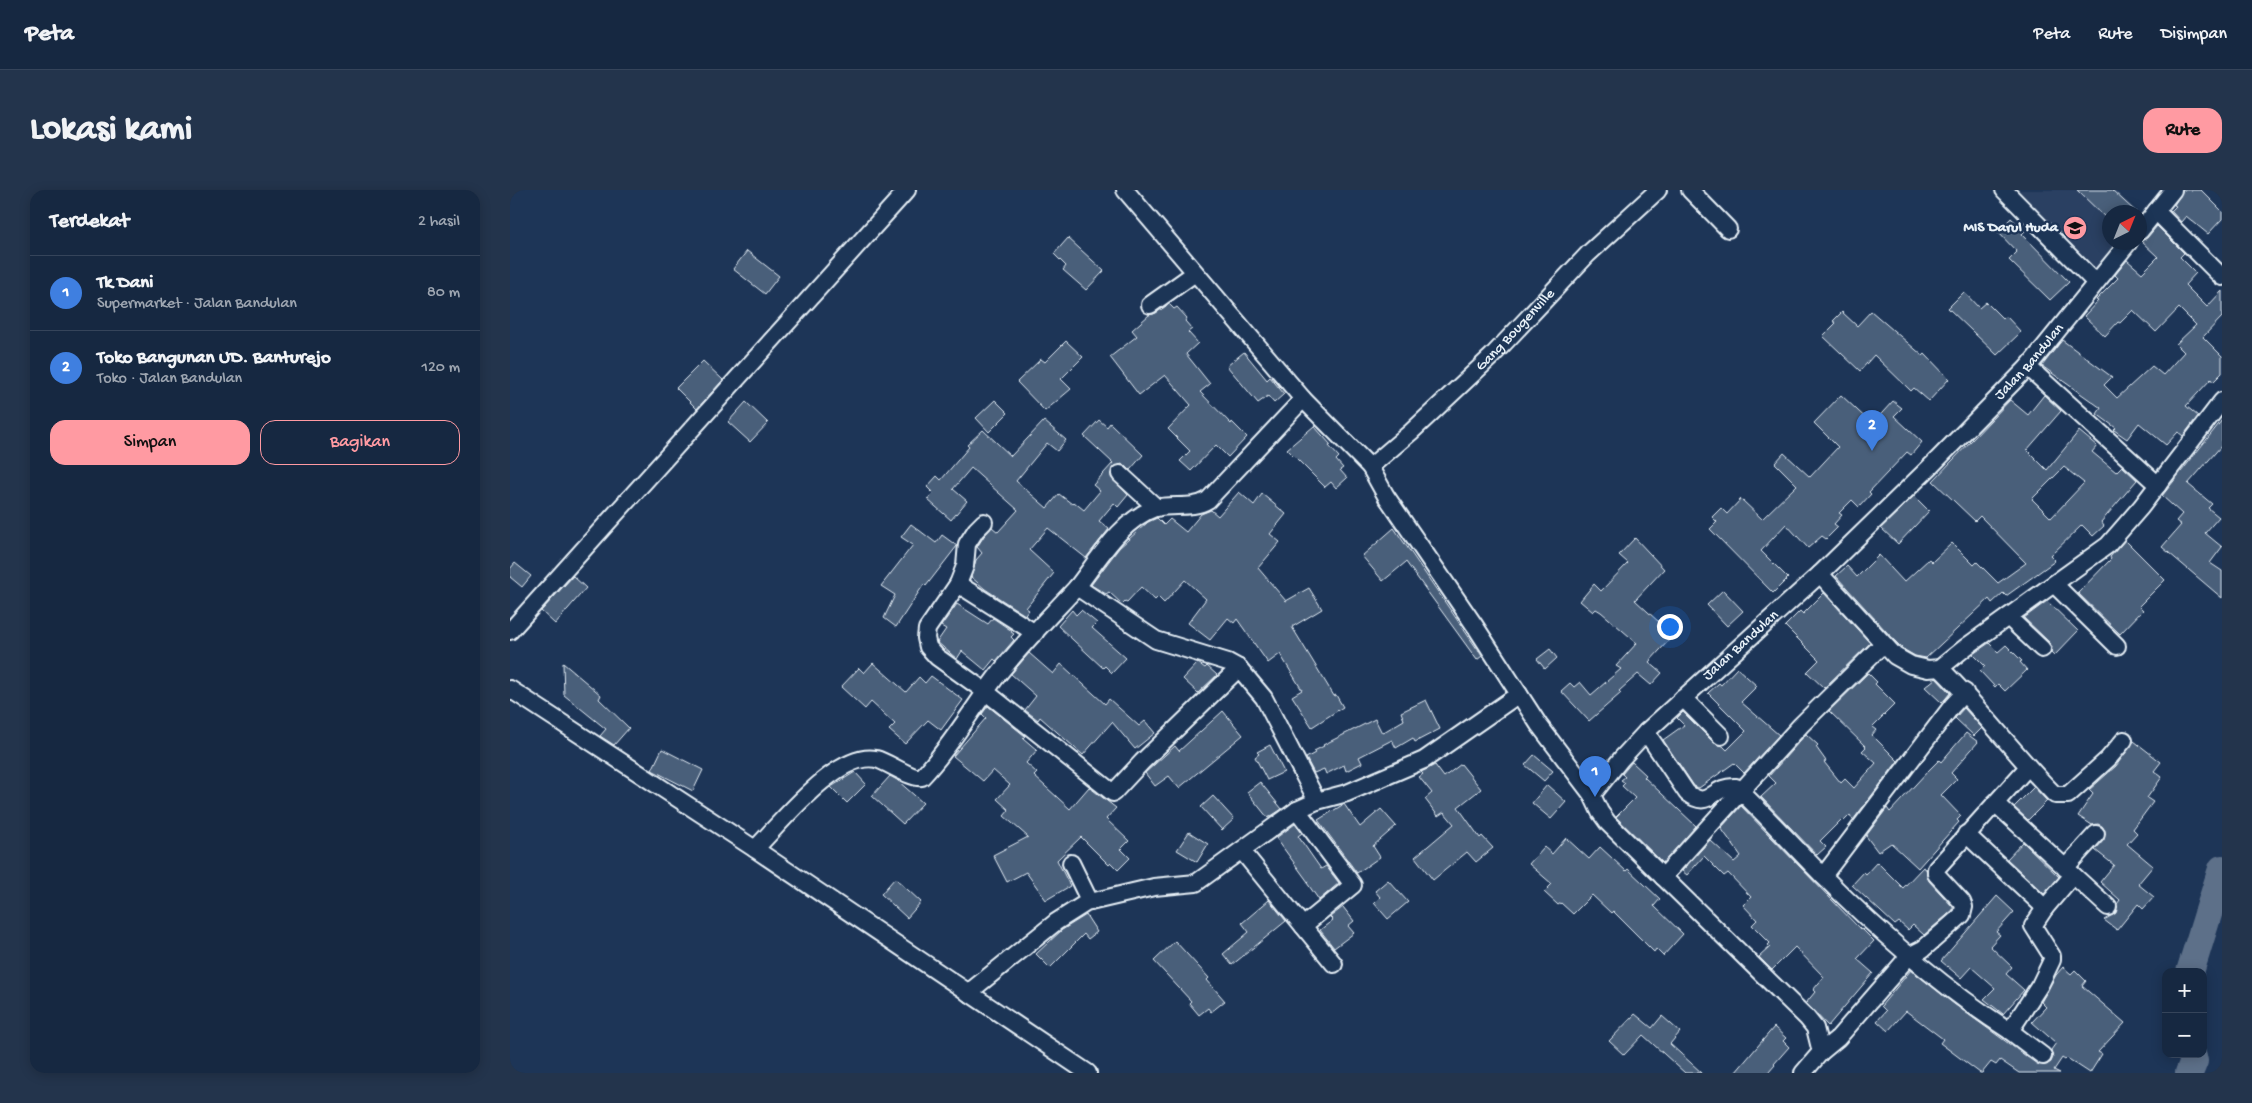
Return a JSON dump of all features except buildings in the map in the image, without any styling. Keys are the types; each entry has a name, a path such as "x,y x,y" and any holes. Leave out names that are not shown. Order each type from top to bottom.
{"street":[{"path":"510,631 907,190"},
{"path":"1125,190 1303,399 1370,467 1386,496 1540,725 1592,795 1608,823 1806,1018 1814,1028 1821,1052"},
{"name":"Gang Bougenville","path":"1370,467 1411,432 1492,356 1588,254 1658,190"},
{"path":"1690,190 1728,229"},
{"path":"2004,190 2095,282"},
{"path":"2147,222 2173,190"},
{"path":"2156,211 2222,277"},
{"name":"Jalan Bandulan","path":"1592,795 1620,759 1646,732 1820,574 2028,367 2095,282 2123,250"},
{"path":"1150,305 1195,273"},
{"path":"2028,367 2158,485"},
{"path":"755,849 827,776 855,760 875,759 897,767 912,777 922,777 950,744 986,692 1021,647 1077,587 1121,532 1141,514 1157,508 1201,504 1208,500 1303,399"},
{"path":"1820,574 1896,656 1911,665 1928,669 1940,668 1966,647 2055,585 2108,545 2158,485 2222,400"},
{"path":"1120,474 1157,508"},
{"path":"984,522 966,544 965,566 958,584 927,629 928,647 937,657 986,692 1113,793 1142,762 1239,668"},
{"path":"958,584 1035,633"},
{"path":"2055,585 2117,646"},
{"path":"1077,587 1156,640 1228,662 1239,668 1264,698 1317,801"},
{"path":"2008,618 2042,649"},
{"path":"1663,877 1802,725 1884,644"},
{"path":"1940,668 1965,692 2027,768 2054,795 2068,795 2108,759 2124,740"},
{"path":"510,689 755,849 1088,1073"},
{"path":"1823,876 1952,706 1965,692"},
{"path":"968,993 1056,922 1090,902 1154,887 1196,883 1297,810 1317,801 1331,798 1380,780 1424,760 1520,694"},
{"path":"1683,698 1721,736"},
{"path":"1646,732 1687,793 1697,800 1703,800 1722,788 1736,787 1823,876 1909,956 1975,1009 2010,1030 2043,1056"},
{"path":"1803,1073 1821,1052 1838,1038 1909,956 1923,949 1937,938 1964,912 1960,898 1935,872 1966,834 2027,768"},
{"path":"1995,803 2108,907"},
{"path":"1297,810 1353,885 1303,926"},
{"path":"1966,834 2045,908"},
{"path":"2010,1030 2040,985 2052,960 2052,956 2033,926 2096,834"},
{"path":"1242,851 1334,964"},
{"path":"1071,863 1090,902"}],"shaded area":[{"name":"MIS Darul Huda","path":"2004,190 2114,190 2130,205 2102,205 2102,250 2123,250 2095,282"}],"waterway":[{"path":"2191,968 2222,869"},
{"path":"2189,1073 2194,1061 2193,1058"}],"place":[{"name":"MIS Darul Huda","path":"2075,228"},
{"name":"Toko Bangunan UD. Banturejo","path":"1872,451"},
{"name":"Tk Dani","path":"1595,797"}]}
